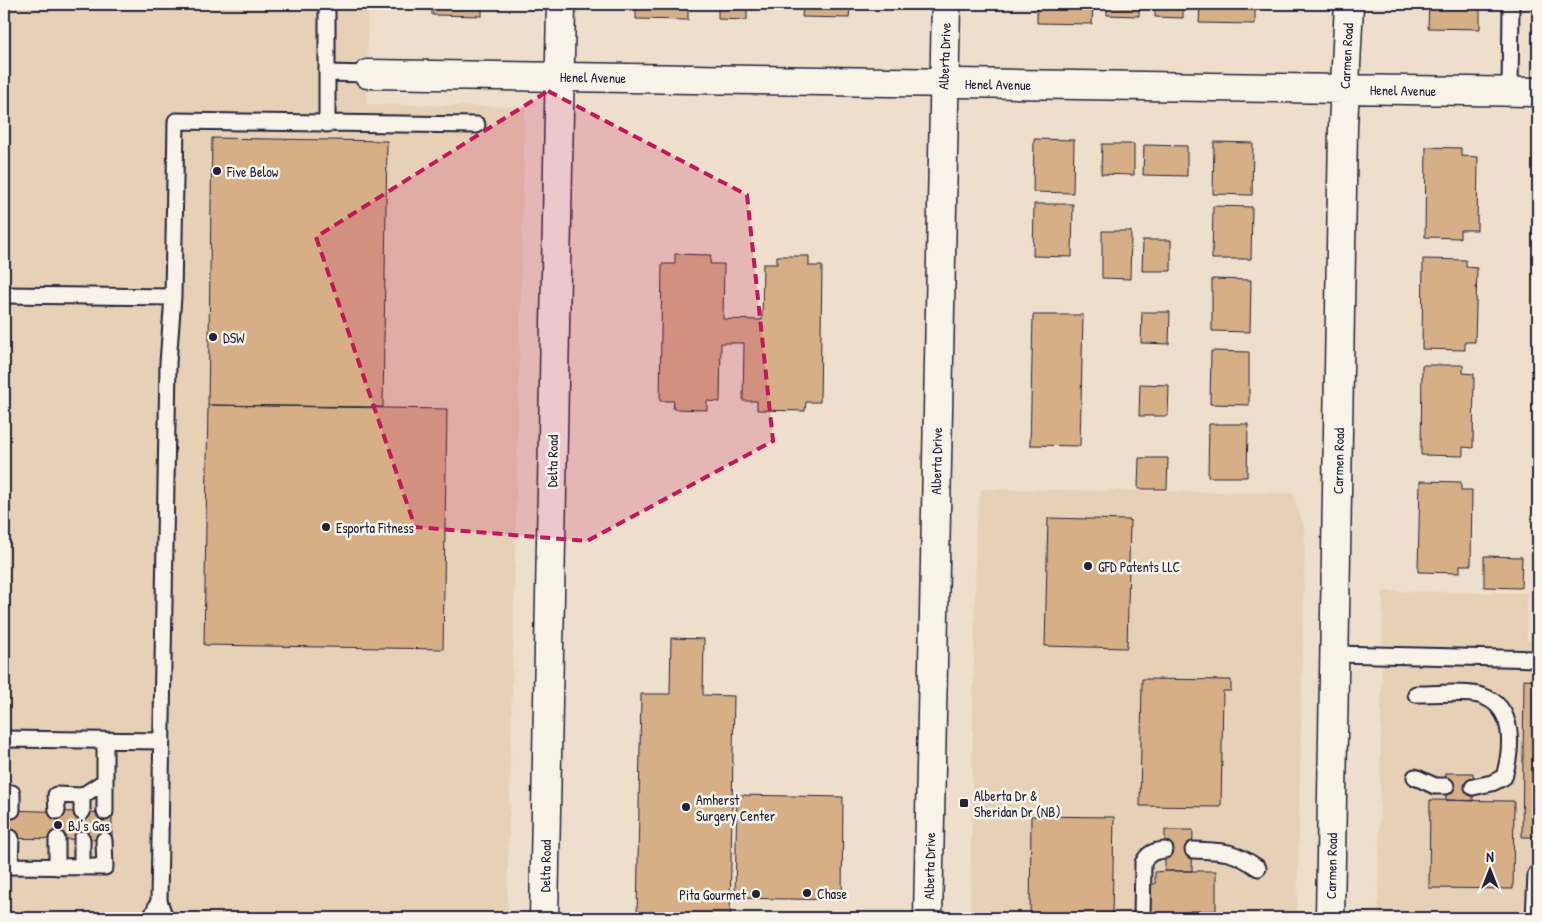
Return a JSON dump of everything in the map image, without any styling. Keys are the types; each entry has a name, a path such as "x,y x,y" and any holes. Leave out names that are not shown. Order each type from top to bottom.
{"street":[{"name":"Delta Road","path":"544,918 561,4"},
{"name":"Alberta Drive","path":"928,918 946,4"},
{"name":"Carmen Road","path":"1330,918 1344,89 1349,4"},
{"name":"Henel Avenue","path":"368,74 1538,92"}],"lane":[{"path":"327,4 327,124"},
{"path":"1510,92 1512,4"},
{"path":"327,73 368,74"},
{"path":"165,918 159,901 168,372 173,297 176,122 477,125"},
{"path":"4,295 173,297"},
{"path":"1335,654 1538,660"},
{"path":"1416,694 1480,695 1495,702 1505,714 1509,731 1508,763 1504,777 1492,784 1473,787"},
{"path":"4,739 162,742"},
{"path":"105,741 105,812"},
{"path":"1415,777 1435,786 1446,786"},
{"path":"57,811 56,795 82,796 105,781"},
{"path":"4,793 12,793 12,810"},
{"path":"82,796 82,812"},
{"path":"11,838 7,866 105,868 104,840"},
{"path":"57,839 57,867"},
{"path":"82,840 82,867"},
{"path":"1142,918 1143,863 1147,856 1156,850 1165,850"},
{"path":"1192,850 1222,850 1241,855 1258,868"},
{"path":"1534,918 1536,874"},
{"path":"151,918 159,901"}],"highlighted area":[{"path":"548,91 747,195 773,441 587,541 415,527 316,237"}],"shaded area":[{"path":"4,4 368,4 367,104 525,107 507,918 4,918"},
{"path":"981,489 1293,493 1305,531 1297,918 970,918 976,523"},
{"path":"1383,591 1527,593 1527,640 1538,640 1538,918 1378,918"}],"building":[{"path":"432,4 482,4 482,16 432,15"},
{"path":"636,4 688,4 688,20 636,19"},
{"path":"718,4 747,4 747,20 718,19"},
{"path":"803,4 853,4 853,6 850,6 849,18 802,17"},
{"path":"1037,4 1093,4 1092,24 1037,23"},
{"path":"1107,4 1139,4 1139,16 1107,15"},
{"path":"1155,4 1183,4 1183,18 1155,17"},
{"path":"1200,4 1255,4 1255,24 1199,23"},
{"path":"1429,4 1480,4 1480,29 1428,28"},
{"path":"212,138 387,141 383,407 208,405"},
{"path":"1034,139 1074,140 1073,193 1033,192"},
{"path":"1214,142 1253,143 1252,195 1213,194"},
{"path":"1102,144 1134,144 1134,175 1101,174"},
{"path":"1144,145 1187,146 1187,176 1143,175"},
{"path":"1426,147 1461,148 1461,156 1478,157 1477,230 1460,230 1460,238 1425,237"},
{"path":"1034,204 1073,204 1072,257 1033,256"},
{"path":"1213,206 1252,207 1251,259 1212,259"},
{"path":"1102,231 1131,231 1130,279 1102,278"},
{"path":"1143,240 1171,240 1171,271 1142,271"},
{"path":"675,254 711,255 710,264 724,264 723,319 762,320 763,264 777,264 777,256 809,256 809,266 822,266 820,402 806,402 805,411 757,410 757,401 743,401 744,343 721,343 720,402 707,401 707,410 673,409 674,401 660,401 662,264 675,264"},
{"path":"1423,259 1466,260 1466,267 1477,268 1475,342 1465,342 1465,350 1422,349"},
{"path":"1212,279 1251,280 1250,332 1212,331"},
{"path":"1142,312 1170,312 1169,344 1141,343"},
{"path":"1033,315 1083,315 1080,446 1030,445"},
{"path":"1211,351 1249,352 1249,405 1210,404"},
{"path":"1422,365 1463,365 1463,373 1474,374 1473,448 1463,447 1463,456 1421,455"},
{"path":"1140,384 1169,385 1168,416 1139,416"},
{"name":"Esporta Fitness","path":"208,405 447,409 443,649 204,645"},
{"path":"1209,424 1248,424 1247,477 1208,477"},
{"path":"1139,458 1168,458 1167,489 1138,489"},
{"path":"1420,481 1461,482 1461,490 1472,490 1471,565 1460,565 1460,573 1418,572"},
{"path":"1048,518 1130,520 1127,648 1045,646"},
{"path":"1484,556 1522,557 1521,588 1484,587"},
{"name":"Amherst Surgery Center","path":"671,638 704,639 703,695 734,696 730,918 637,918 641,694 670,694"},
{"path":"1142,679 1231,680 1231,691 1223,691 1221,807 1140,806"},
{"path":"1524,679 1538,680 1538,837 1522,837"},
{"path":"1446,773 1473,773 1473,801 1446,800"},
{"path":"737,795 843,797 842,900 735,898"},
{"path":"1430,800 1514,801 1513,889 1429,888"},
{"name":"BJ’s Gas","path":"4,810 112,813 112,840 4,838"},
{"path":"1031,816 1114,817 1112,918 1030,918"},
{"path":"1165,830 1193,830 1192,871 1165,871"},
{"path":"1216,871 1216,911 1190,911 1190,918 1149,918 1150,884 1155,884 1155,872"}],"place":[{"name":"Five Below","path":"217,171"},
{"name":"DSW","path":"213,337"},
{"name":"Esporta Fitness","path":"326,527"},
{"name":"GFD Patents LLC","path":"1088,566"},
{"name":"Alberta Dr & Sheridan Dr (NB)","path":"964,803"},
{"name":"Amherst Surgery Center","path":"686,807"},
{"name":"BJ’s Gas","path":"58,825"},
{"name":"Chase","path":"807,893"},
{"name":"Pita Gourmet","path":"756,894"}]}
